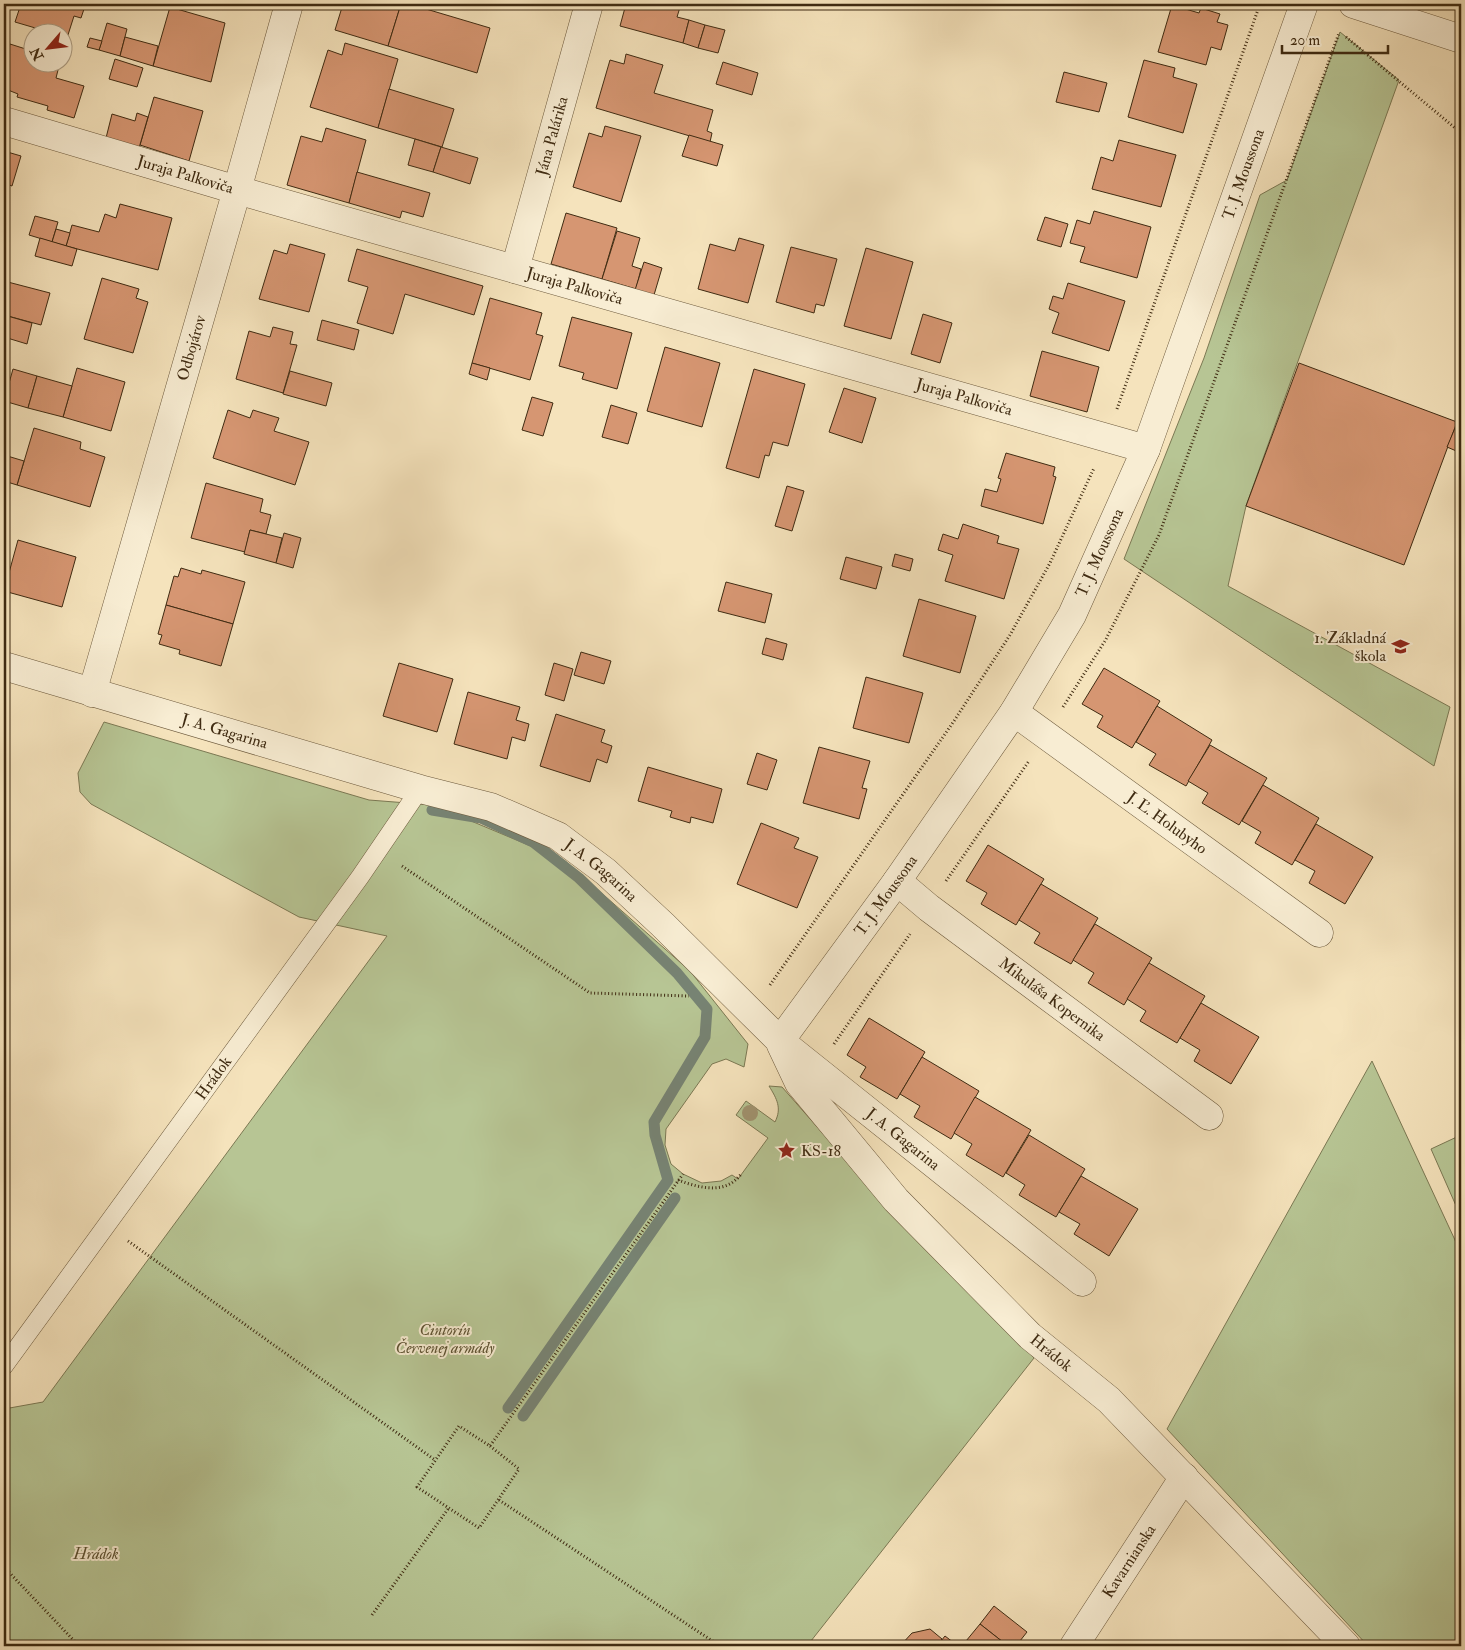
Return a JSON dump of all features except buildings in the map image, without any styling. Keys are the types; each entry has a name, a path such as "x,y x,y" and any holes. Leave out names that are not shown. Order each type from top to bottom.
{"street":[{"name":"Odbojárov","path":"92,693 289,4"},
{"name":"Jána Palárika","path":"515,269 589,4"},
{"name":"T. J. Moussona","path":"780,1041 897,881 1014,712 1072,615 1146,449 1304,4"},
{"path":"1353,4 1461,39"},
{"name":"Juraja Palkoviča","path":"4,121 237,190 1146,449"},
{"name":"J. A. Gagarina","path":"4,666 420,789 492,807 558,836 606,872 663,925 780,1041 1082,1282"},
{"name":"J. Ľ. Holubyho","path":"1014,712 1319,933"},
{"name":"Mikuláša Kopernika","path":"897,881 929,908 1209,1116"},
{"name":"Hrádok","path":"780,1041 799,1083 896,1200 1030,1336 1109,1400 1346,1646"},
{"name":"Kavarnianska","path":"1074,1646 1184,1477"}],"lane":[{"name":"Hrádok","path":"4,1366 378,850 420,789"}],"path":[{"path":"378,850 590,993 742,1004 814,925 952,724 1010,635 1050,563 1107,437 1260,4"},
{"path":"1340,32 1461,133"},
{"path":"490,1446 682,1174"},
{"path":"678,1180 700,1188 715,1188 729,1184 741,1174"},
{"path":"107,1225 435,1460"},
{"path":"459,1426 490,1446 519,1469 479,1528 417,1488 459,1426"},
{"path":"499,1500 720,1646"},
{"path":"372,1615 448,1509"},
{"path":"4,1566 79,1646"}],"green space":[{"path":"1340,32 1399,80 1246,506 1228,586 1450,707 1434,766 1124,559 1204,358 1260,195 1287,180"},
{"name":"Cintorín Červenej armády","path":"104,722 369,800 433,805 564,860 690,971 748,1044 744,1067 726,1059 712,1064 666,1129 665,1145 671,1164 683,1174 702,1183 721,1181 732,1175 738,1179 768,1138 736,1115 746,1101 775,1122 778,1104 769,1086 782,1087 899,1220 1034,1358 807,1646 4,1646 4,1409 43,1402 387,936 299,917 91,804 80,792 78,773"},
{"path":"1372,1061 1461,1253 1461,1646 1368,1646 1167,1429"},
{"path":"1461,1135 1461,1217 1431,1149"}],"waterway":[{"path":"432,810 481,818 533,842 579,878 677,973 707,1009 705,1037 654,1122 655,1135 668,1180 508,1408"},
{"path":"523,1416 675,1198"}],"place":[{"name":"1. Základná škola","path":"1400,647"},
{"name":"KS-18","path":"787,1151"}]}
